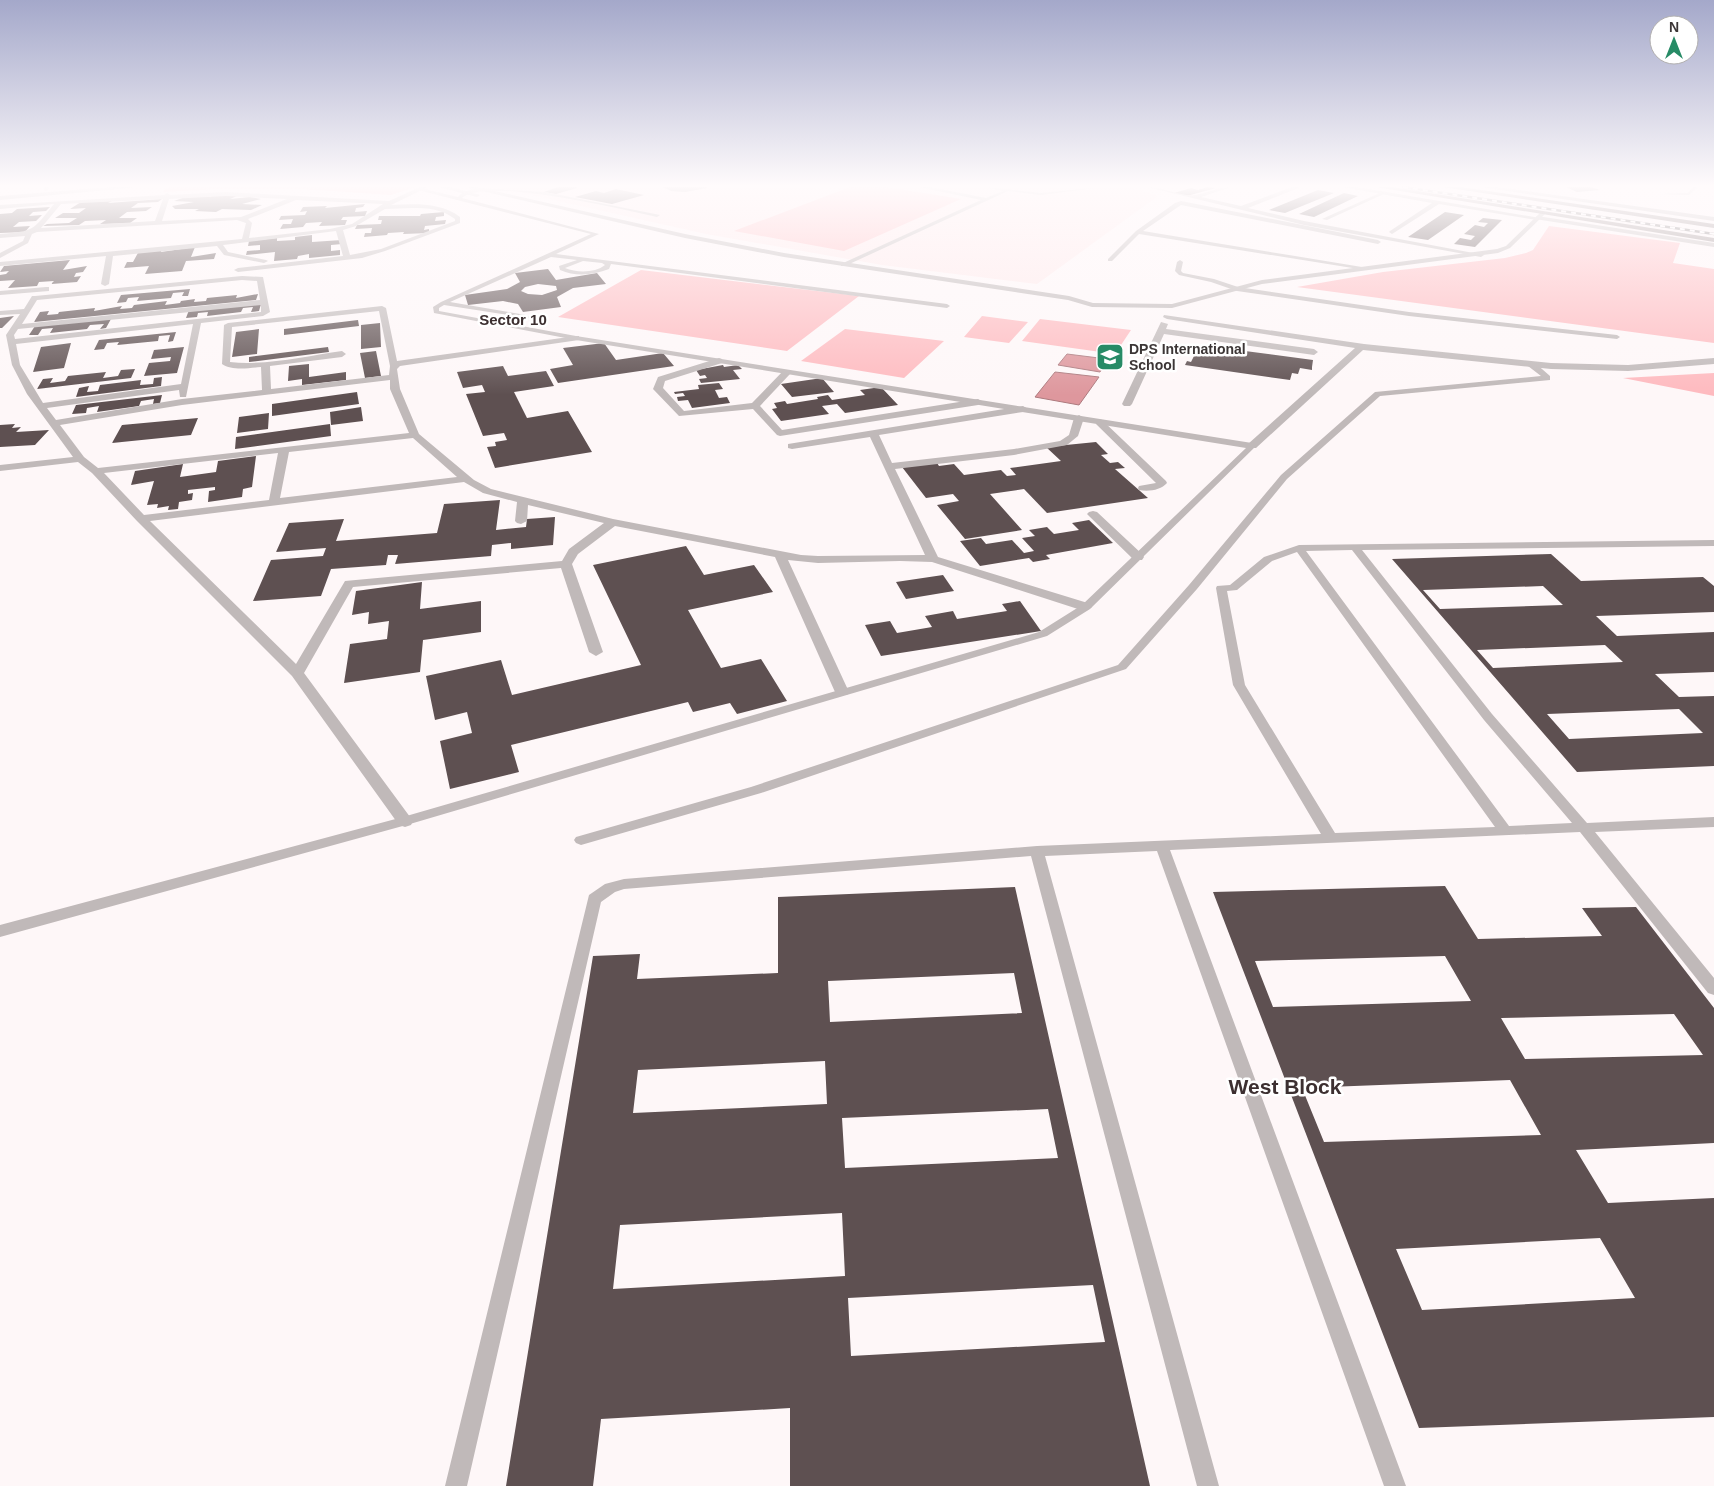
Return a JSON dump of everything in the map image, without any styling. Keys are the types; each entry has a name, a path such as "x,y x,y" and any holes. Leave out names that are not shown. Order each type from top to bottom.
{"street":[{"path":"0,264 84,256"},
{"path":"106,284 110,256"},
{"path":"238,256 294,264"},
{"path":"234,270 354,256"},
{"path":"792,256 843,266 1069,298 1092,305"},
{"path":"1041,302 1172,306 1262,282 1469,256"},
{"path":"0,293 224,271"},
{"path":"242,278 260,279 265,302 266,312 263,314 197,323 7,335 35,298 242,278"},
{"path":"7,335 265,302"},
{"path":"1127,404 1172,306"},
{"path":"342,354 265,364 241,366 226,364 228,325 382,308 394,371 395,389 415,435 465,479 487,491 613,522 780,555 830,560 908,557 933,559 1086,607"},
{"path":"0,313 27,311"},
{"path":"1167,317 1364,347 1531,364 1618,368 1714,361"},
{"path":"182,402 197,323"},
{"path":"1161,331 1314,352"},
{"path":"7,335 16,365 32,394 80,459 96,471 141,519 297,673 405,821"},
{"path":"54,423 182,402 267,392 394,371 408,361 576,338"},
{"path":"1252,446 1359,348 1364,347"},
{"path":"720,361 661,379 658,389 682,414 755,406 787,372"},
{"path":"265,364 267,392"},
{"path":"41,406 185,386"},
{"path":"755,406 780,432 978,402"},
{"path":"792,446 1023,410"},
{"path":"890,466 1014,452 1063,443 1073,436 1079,418"},
{"path":"1099,422 1162,483 1158,486 1143,488"},
{"path":"830,425 846,438"},
{"path":"873,433 933,559"},
{"path":"96,471 415,435"},
{"path":"274,502 284,450"},
{"path":"0,468 80,459"},
{"path":"141,519 465,479"},
{"path":"521,521 523,500"},
{"path":"1093,514 1138,557"},
{"path":"596,652 566,564 573,552 613,522"},
{"path":"780,555 842,692"},
{"path":"297,673 349,584 566,564"}],"lane":[{"path":"546,256 436,306 436,312 576,338 1252,446"},
{"path":"566,256 947,306"},
{"path":"843,266 864,256"},
{"path":"1110,260 1114,256"},
{"path":"1292,256 1365,268"},
{"path":"590,260 570,263 562,266 562,269 590,273 606,268 608,265 604,262"},
{"path":"1180,262 1178,271 1181,274 1212,280 1237,288 1409,314 1617,337"},
{"path":"443,303 526,317"},
{"path":"581,840 756,790 1122,667 1193,588 1284,477 1378,394 1547,378 1531,364"},
{"path":"0,930 405,821 1043,634 1086,607 1252,446"},
{"path":"1331,839 1239,685 1221,588 1233,588 1268,559 1299,548 1714,543"},
{"path":"1299,548 1505,832"},
{"path":"1355,548 1488,717 1584,828 1714,988"},
{"path":"456,1486 594,899 610,888 624,884 1037,851 1714,822"},
{"path":"1162,846 1395,1486"},
{"path":"1037,851 1208,1486"}],"shaded area":[{"path":"833,256 1075,256 1037,284 882,265"},
{"path":"1512,256 1675,256 1673,263 1714,269 1714,343 1297,287 1383,272"},
{"path":"641,270 859,296 787,351 558,317"},
{"path":"982,316 1028,322 1009,343 964,337"},
{"path":"1040,319 1131,330 1115,354 1022,341"},
{"path":"845,329 944,341 904,378 801,361"},
{"path":"1067,354 1107,359 1100,372 1058,365"},
{"path":"1055,372 1099,377 1079,405 1035,397"},
{"path":"1714,373 1714,396 1623,378"}],"building":[{"path":"136,256 215,256 214,259 186,261 182,271 145,274 149,266 124,268 127,262 133,262"},
{"path":"275,256 298,256 297,259 274,261"},
{"path":"70,260 63,270 87,266 83,272 76,273 74,277 81,276 77,282 51,284 54,281 39,282 37,286 8,288 15,280 0,281 0,275 6,274 9,271 0,272 4,266"},
{"path":"548,269 556,280 597,273 606,284 573,288 557,297 561,307 523,312 518,304 503,301 468,305 465,295 507,289 520,282 515,273","holes":["538,284 556,286 557,290 542,295 528,294 521,291 525,287"]},
{"path":"190,289 188,296 182,296 184,292 173,293 171,298 137,301 139,297 128,298 126,302 117,303 121,295"},
{"path":"258,294 256,300 34,322 40,312 49,311 47,315 95,308 94,311 122,306 120,309 132,308 134,305 167,301 165,305 195,299 194,302 206,301 207,298 237,295 236,298"},
{"path":"261,304 259,311 251,312 253,307 243,308 241,312 207,316 208,312 198,313 197,317 186,318 189,310"},
{"path":"14,316 2,328 0,328 0,318"},
{"path":"111,319 106,328 100,329 104,324 90,325 87,329 50,333 53,328 42,329 38,335 29,335 35,326"},
{"path":"358,320 359,326 284,335 284,329"},
{"path":"380,323 381,347 361,349 361,325"},
{"path":"259,329 257,354 232,357 236,332"},
{"path":"176,332 173,341 168,342 170,335 159,336 158,341 117,345 119,342 107,343 104,349 94,350 99,340"},
{"path":"71,343 64,368 33,372 41,347"},
{"path":"604,343 616,360 663,353 674,366 558,383 550,369 573,365 563,348"},
{"path":"184,347 177,373 144,376 149,363 170,361 171,357 151,359 154,350"},
{"path":"328,347 329,352 249,362 249,357"},
{"path":"1188,347 1221,351 1222,348 1313,360 1312,370 1300,368 1298,374 1292,373 1290,380 1185,365 1187,361 1191,362 1194,356 1184,354"},
{"path":"376,351 381,376 365,378 360,353"},
{"path":"309,364 309,377 346,372 346,380 302,385 302,379 288,381 289,366"},
{"path":"723,365 724,367 738,365 742,369 733,370 740,379 701,383 699,379 707,378 705,375 700,376 696,370"},
{"path":"503,366 508,376 546,371 554,386 514,392 527,418 568,411 592,452 495,468 487,447 496,446 495,442 507,440 504,433 483,436 466,394 485,392 482,385 463,388 457,372"},
{"path":"135,369 131,378 37,389 43,379 53,378 50,383 65,381 68,376 106,372 103,378 118,376 121,370"},
{"path":"162,377 161,386 76,397 79,388 89,386 87,392 98,391 100,385 141,380 140,385 153,384 154,378"},
{"path":"822,378 834,392 792,397 781,384"},
{"path":"719,383 723,389 715,390 719,398 727,397 730,403 692,408 688,400 678,401 677,397 685,396 683,393 675,394 674,392 699,389 698,385"},
{"path":"881,387 898,405 845,413 837,404 822,406 829,414 781,421 772,409 777,408 774,403 785,401 787,404 818,399 817,397 828,395 832,400 865,395 860,390"},
{"path":"357,392 359,404 272,416 272,404"},
{"path":"162,395 160,403 153,404 154,399 141,401 139,406 97,412 99,406 87,408 86,413 72,414 76,405"},
{"path":"361,407 363,421 331,425 330,412"},
{"path":"269,413 268,429 237,433 239,417"},
{"path":"198,418 191,435 112,443 122,425"},
{"path":"15,424 12,428 21,427 16,432 49,430 35,445 0,447 0,425"},
{"path":"330,424 331,436 235,449 236,437"},
{"path":"1096,442 1108,454 1101,455 1110,463 1118,462 1125,468 1115,469 1148,498 1047,513 1024,489 990,494 1022,530 965,539 937,505 959,501 953,494 926,498 902,467 937,463 939,466 954,464 964,475 1001,470 1007,476 1016,475 1010,468 1061,461 1046,447"},
{"path":"256,456 252,487 243,489 242,497 208,502 209,491 215,490 215,487 188,490 188,494 193,493 192,500 179,502 178,509 168,510 169,506 157,508 158,504 147,505 154,481 131,485 135,471 183,464 180,477 216,472 218,461"},
{"path":"500,500 496,530 526,527 527,519 555,517 553,545 511,549 511,543 492,545 491,556 395,564 398,555 388,555 386,565 331,569 321,596 253,601 271,560 323,556 326,548 276,552 289,523 344,519 336,541 437,533 444,504"},
{"path":"1089,520 1113,543 1046,555 1050,559 1033,562 1029,558 980,566 960,541 981,538 986,544 1012,540 1024,553 1034,551 1022,538 1035,536 1029,530 1047,527 1054,534 1079,530 1072,523"},
{"path":"686,546 704,575 754,565 773,592 688,610 721,668 761,659 787,701 737,714 730,703 693,712 688,702 511,745 519,772 450,789 440,741 472,733 467,712 435,720 426,676 501,660 512,695 641,665 593,565"},
{"path":"1551,554 1581,581 1703,577 1714,586 1714,612 1596,616 1617,636 1714,632 1714,672 1655,674 1679,697 1714,696 1714,766 1577,772 1392,559","holes":["1543,586 1563,605 1440,609 1423,590","1605,645 1623,662 1493,668 1477,650","1679,709 1703,733 1569,739 1547,714"]},
{"path":"943,575 954,591 906,599 896,582"},
{"path":"422,582 420,609 481,601 481,632 423,640 420,672 344,683 350,644 387,639 389,621 368,624 369,612 352,615 356,591"},
{"path":"1020,601 1041,631 881,656 865,625 890,621 897,633 932,627 925,616 953,611 957,619 1007,611 1002,604"},
{"path":"1445,886 1478,939 1602,936 1582,908 1636,907 1714,1008 1714,1143 1576,1150 1608,1203 1714,1198 1714,1417 1419,1428 1213,892","holes":["1445,956 1471,1001 1273,1007 1255,961","1674,1014 1703,1055 1525,1059 1501,1018","1510,1080 1541,1135 1324,1142 1302,1088","1600,1238 1635,1298 1422,1310 1396,1249"]},
{"path":"1015,887 1150,1486 790,1486 790,1408 601,1419 593,1486 506,1486 593,956 640,954 637,979 778,973 778,897","holes":["1014,973 1022,1013 830,1022 828,981","825,1061 827,1104 633,1113 638,1070","1048,1109 1058,1158 845,1168 842,1118","842,1213 845,1276 613,1289 620,1225","1093,1285 1105,1342 851,1356 848,1298"]}],"place":[{"name":"DPS International School","path":"1110,357"}],"district":[{"name":"Sector 10","path":"513,320"},
{"name":"West Block","path":"1285,1087"}]}
